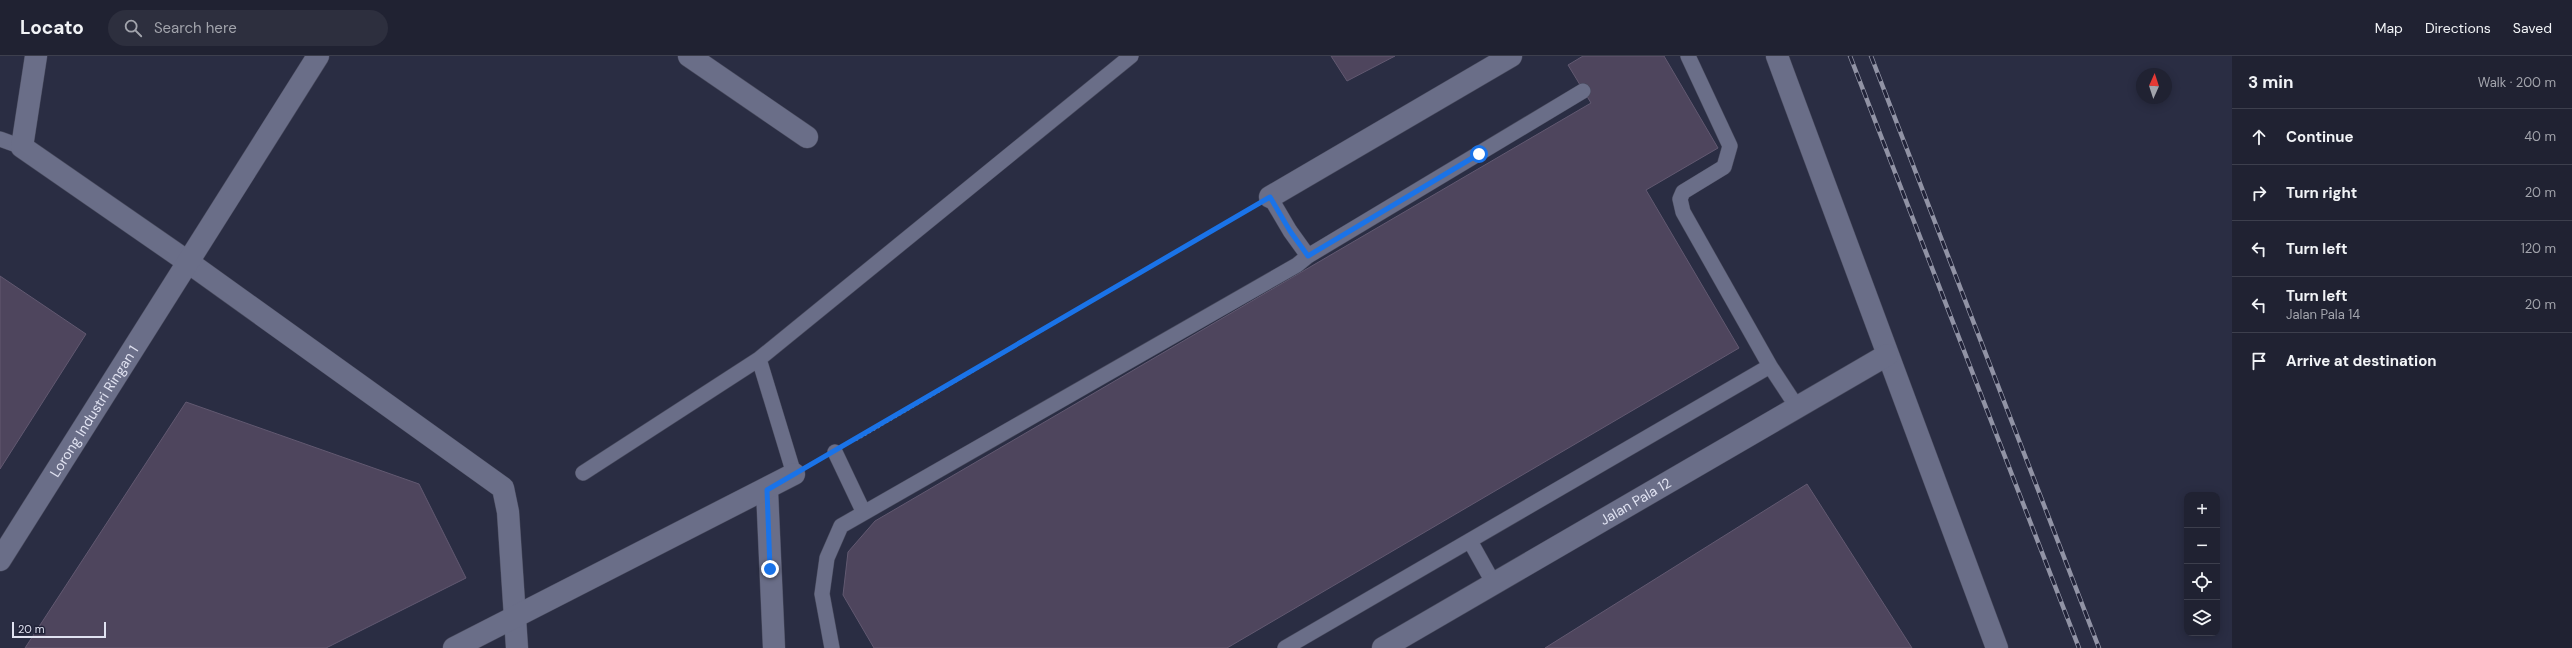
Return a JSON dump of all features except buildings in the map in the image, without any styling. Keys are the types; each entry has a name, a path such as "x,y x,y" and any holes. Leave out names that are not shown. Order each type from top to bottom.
{"street":[{"path":"36,56 22,147 188,262 503,488 508,512 516,648"},
{"name":"Lorong Industri Ringan 1","path":"0,560 318,56"},
{"path":"689,56 807,137"},
{"path":"1270,197 1511,56"},
{"path":"1777,56 1997,648"},
{"name":"Jalan Pala 12","path":"1383,648 1888,355"},
{"path":"454,648 767,490 794,474"},
{"path":"767,490 774,648"}],"lane":[{"path":"583,473 759,359 1131,56"},
{"path":"1688,56 1730,146 1724,167 1683,192 1680,199 1683,212 1770,366 1797,407"},
{"path":"832,648 822,594 826,558 841,526 864,511 1298,265 1308,256 1583,91"},
{"path":"0,139 22,147"},
{"path":"1270,197 1290,231 1308,256"},
{"path":"759,359 794,474"},
{"path":"1285,648 1770,366"},
{"path":"835,452 864,511"},
{"path":"1470,541 1494,584"}],"path":[{"path":"835,452 1270,197"}],"railway":[{"path":"1850,56 2079,648"},
{"path":"1871,56 2099,648"}],"route":[{"path":"770,569 767,490 794,474 835,452 1270,197 1290,231 1308,256 1479,154"}]}
